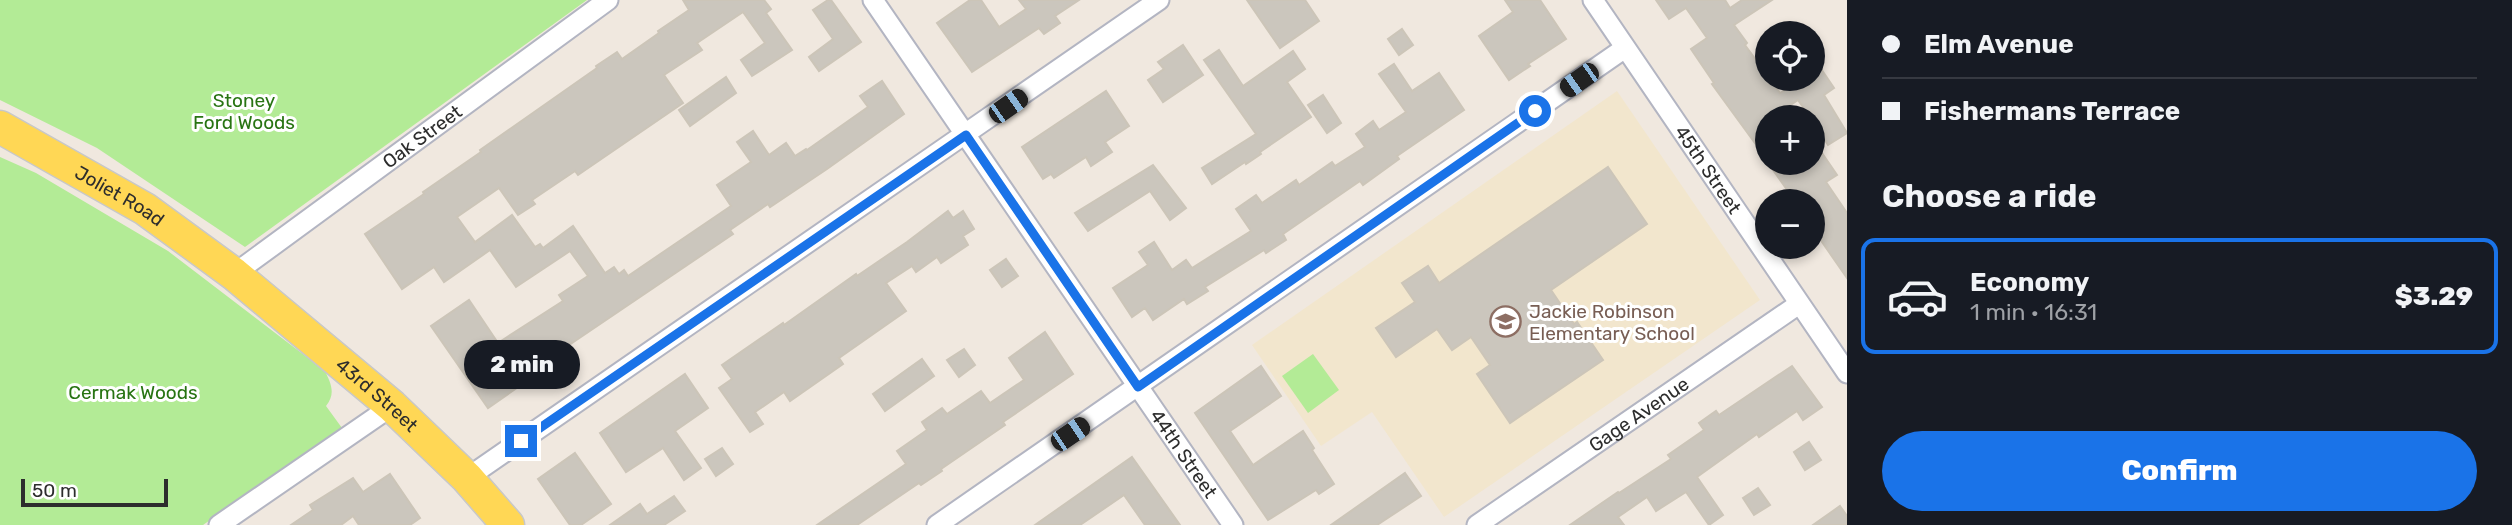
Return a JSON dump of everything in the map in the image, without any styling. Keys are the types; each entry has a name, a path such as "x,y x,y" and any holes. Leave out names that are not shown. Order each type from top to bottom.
{"main road":[{"name":"Joliet Road","path":"0,127 145,209 234,274"},
{"name":"43rd Street","path":"234,274 392,406 467,478 508,525"}],"street":[{"name":"Oak Street","path":"234,274 608,0"},
{"name":"44th Street","path":"873,0 1233,525"},
{"path":"467,478 1159,0"},
{"name":"45th Street","path":"1593,0 1847,373"},
{"path":"937,525 1625,48"},
{"name":"Gage Avenue","path":"1477,525 1799,304"},
{"path":"219,525 392,406"}],"shaded area":[{"name":"Jackie Robinson Elementary School","path":"1617,91 1760,300 1444,517 1372,412 1321,446 1252,345"}],"green space":[{"name":"Stoney Ford Woods","path":"0,0 587,0 245,247 97,148 0,100"},
{"name":"Cermak Woods","path":"0,157 36,173 168,251 325,371 332,393 326,406 342,428 203,525 0,525"},
{"path":"1313,354 1339,390 1308,413 1282,376"}],"building":[{"path":"683,0 764,0 771,9 766,13 792,50 752,76 741,60 765,43 743,12 697,43 702,50 664,75 683,103 578,175 575,171 532,200 535,204 518,215 499,188 457,217 475,242 512,215 535,247 540,244 543,248 573,226 605,273 614,267 619,274 624,270 628,276 731,206 717,185 751,162 737,142 753,131 769,155 786,143 795,156 868,107 860,96 882,81 904,114 770,207 768,204 730,230 733,234 541,364 544,369 488,408 431,326 469,300 498,343 563,301 559,295 588,276 570,251 516,287 490,250 444,282 434,267 402,289 365,234 424,194 423,192 481,152 480,150 597,68 596,66 617,52 622,59 659,33 658,31 689,10"},
{"path":"831,0 861,42 819,71 809,57 833,39 813,10"},
{"path":"970,0 981,0 999,27 1026,9 1019,0 1079,0 1055,16 1060,23 1044,34 1039,28 972,72 937,23"},
{"path":"1247,0 1305,0 1319,21 1280,48"},
{"path":"1505,0 1540,0 1566,39 1509,80 1479,36 1513,12"},
{"path":"1656,0 1725,0 1730,8 1742,0 1772,0 1734,25 1755,59 1755,91 1825,91 1825,75 1834,88 1824,95 1847,133 1828,145 1825,140 1825,105 1802,105 1798,100 1791,105 1755,105 1755,143 1712,84 1714,83 1691,49 1707,38 1686,8 1669,19"},
{"path":"1402,29 1413,45 1399,55 1388,39"},
{"path":"1183,45 1203,75 1163,102 1148,80 1164,69 1158,62"},
{"path":"1219,50 1243,86 1293,51 1305,69 1287,82 1311,117 1260,152 1261,154 1212,184 1202,168 1256,134 1204,60"},
{"path":"1394,64 1412,91 1439,73 1464,110 1397,156 1399,159 1363,185 1360,181 1283,234 1286,240 1266,253 1264,250 1205,287 1208,291 1187,304 1184,299 1153,320 1145,308 1132,317 1113,288 1148,265 1139,252 1154,242 1172,270 1186,260 1192,268 1251,231 1236,209 1256,195 1262,203 1296,180 1299,185 1332,162 1335,166 1365,147 1356,134 1373,121 1379,130 1406,112 1379,74"},
{"path":"726,77 736,93 690,126 679,110"},
{"path":"1106,91 1129,126 1105,142 1112,152 1091,166 1086,157 1054,178 1051,174 1043,179 1022,147"},
{"path":"1323,95 1341,123 1327,133 1308,105"},
{"path":"1825,157 1837,175 1826,182 1847,213 1847,278 1825,246 1825,189 1786,189 1777,175 1825,175"},
{"path":"1153,165 1186,208 1170,220 1150,191 1088,231 1075,213"},
{"path":"1608,167 1647,224 1551,290 1603,360 1510,423 1477,374 1490,365 1471,337 1452,350 1437,329 1396,357 1376,328 1415,302 1402,283 1428,266 1439,283"},
{"path":"948,211 953,218 963,211 974,229 963,236 968,245 941,263 937,257 916,272 912,266 886,283 906,311 839,358 843,364 790,401 784,392 755,412 763,424 750,432 719,388 732,379 722,365 907,242"},
{"path":"1006,259 1018,276 1002,287 990,270"},
{"path":"1045,332 1073,374 1003,422 1005,425 941,469 942,471 921,485 919,483 857,525 817,525 906,464 897,451 927,430 922,422 942,408 947,414 981,391 990,403 1024,380 1009,358"},
{"path":"964,349 975,365 959,377 947,360"},
{"path":"922,359 934,376 885,411 873,394"},
{"path":"1261,366 1281,396 1230,431 1253,465 1303,431 1334,484 1319,494 1316,490 1268,520 1195,413"},
{"path":"1792,366 1822,407 1803,420 1797,411 1759,437 1757,434 1697,477 1723,515 1709,525 1686,492 1656,511 1647,497 1618,517 1624,525 1570,525 1671,459 1668,455 1704,430 1699,423 1716,411 1719,415"},
{"path":"685,374 708,408 675,431 701,468 684,480 663,448 626,472 600,433"},
{"path":"1809,442 1821,460 1805,470 1794,452"},
{"path":"722,448 733,464 716,476 705,459"},
{"path":"575,453 611,504 581,525 570,525 538,479"},
{"path":"1132,457 1180,525 1145,525 1124,495 1080,525 1035,525"},
{"path":"1405,473 1421,496 1377,525 1331,525"},
{"path":"390,474 420,518 410,525 359,525 353,516 341,525 291,525 313,510 310,505 353,478 363,492"},
{"path":"1758,488 1770,505 1754,515 1743,498"},
{"path":"674,496 685,511 664,525 610,525 640,504 647,514"},
{"path":"1840,506 1847,516 1847,525 1813,525"}],"place":[{"name":"Jackie Robinson Elementary School","path":"1506,322"}],"route":[{"path":"521,441 966,135 1138,387 1535,111"}]}
